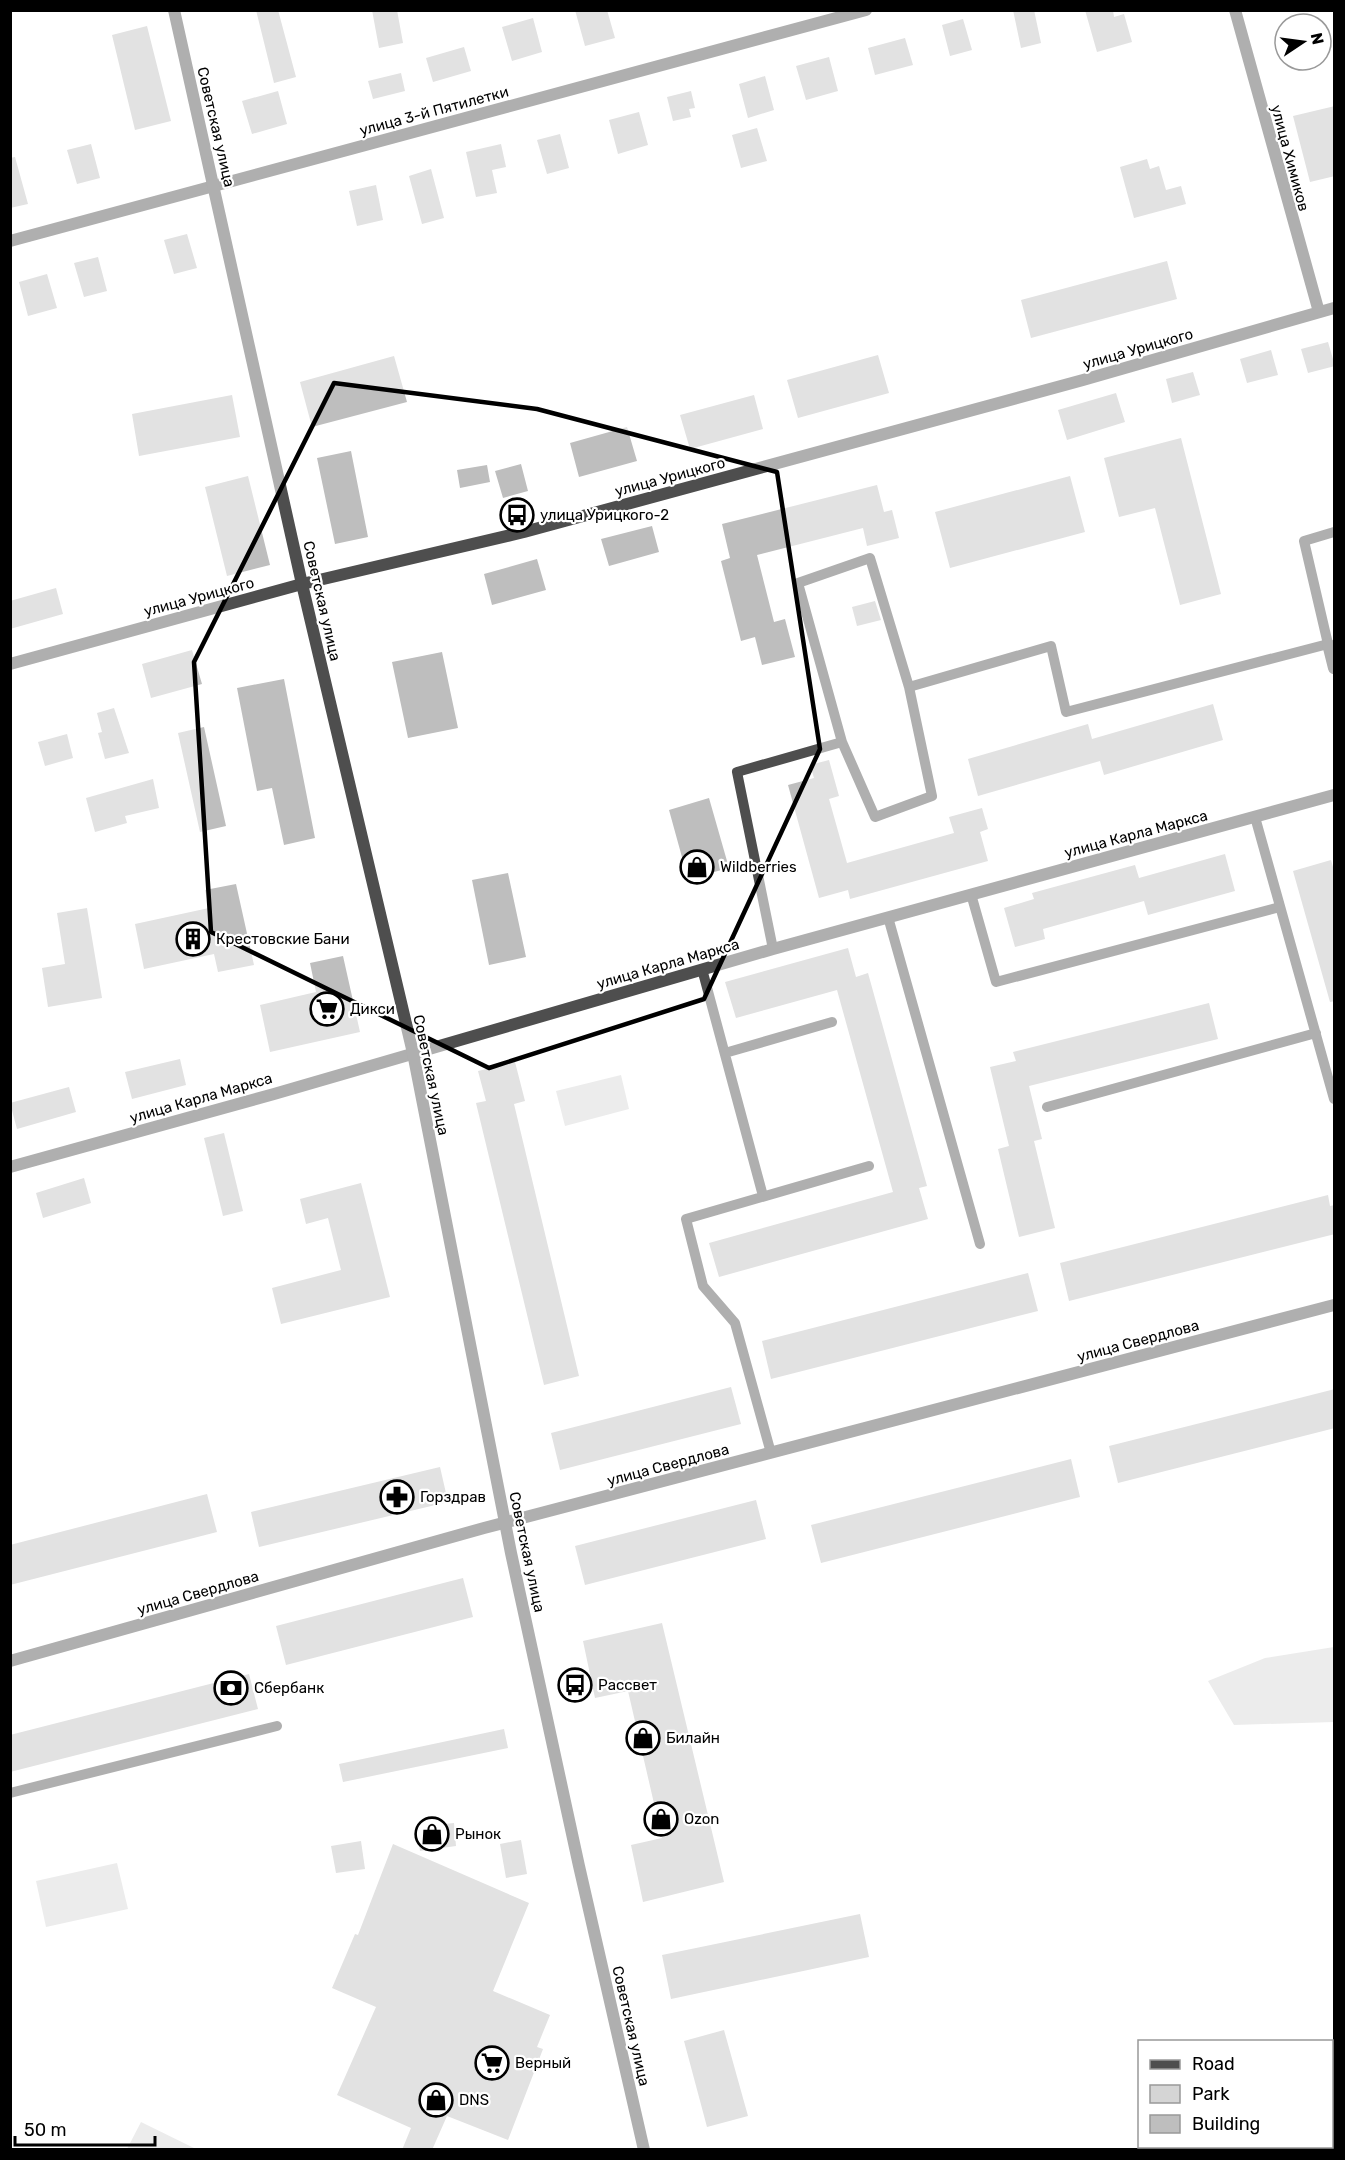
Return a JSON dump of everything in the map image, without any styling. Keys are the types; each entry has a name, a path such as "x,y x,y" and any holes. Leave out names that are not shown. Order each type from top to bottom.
{"street":[{"name":"Советская улица","path":"174,10 302,584 412,1053 505,1522 579,1866 644,2150"},
{"name":"улица 3-й Пятилетки","path":"10,241 866,10"},
{"name":"улица Химиков","path":"1235,10 1319,312"},
{"name":"улица Урицкого","path":"10,664 302,584 524,532 1083,380 1335,308"},
{"path":"1328,644 1335,668"},
{"name":"улица Карла Маркса","path":"10,1167 773,949 1335,795"},
{"name":"улица Свердлова","path":"10,1661 505,1522 1335,1305"}],"lane":[{"path":"909,687 1051,646 1066,712 1328,644 1304,541 1335,532"},
{"path":"870,558 909,687 932,796 875,818 842,742 798,583 870,558"},
{"path":"773,949 737,772 842,742"},
{"path":"1255,817 1335,1099"},
{"path":"971,894 996,982 1280,907"},
{"path":"888,917 980,1245"},
{"path":"702,969 763,1196"},
{"path":"724,1053 832,1022"},
{"path":"1047,1107 1316,1033"},
{"path":"771,1453 735,1323 703,1286 686,1219 869,1166"},
{"path":"10,1793 277,1726"}],"highlighted area":[{"path":"334,383 537,409 777,472 820,749 704,999 489,1068 211,932 194,662"}],"green space":[{"path":"621,1075 629,1109 565,1126 556,1091"},
{"path":"1334,1647 1334,1722 1234,1725 1208,1681 1265,1658"},
{"path":"117,1863 128,1909 46,1927 36,1881"},
{"path":"141,2122 196,2149 127,2149"}],"building":[{"path":"256,10 278,10 296,77 274,83"},
{"path":"372,10 397,10 403,43 379,48"},
{"path":"575,10 607,10 615,38 585,46"},
{"path":"1013,10 1034,10 1041,43 1021,48"},
{"path":"1085,10 1113,10 1114,17 1124,14 1132,42 1097,52"},
{"path":"533,18 542,52 512,61 502,27"},
{"path":"963,19 972,50 950,56 942,25"},
{"path":"147,26 171,121 135,130 112,35"},
{"path":"905,38 913,65 875,75 868,48"},
{"path":"464,47 471,71 433,82 426,58"},
{"path":"829,57 838,91 806,100 796,66"},
{"path":"401,73 405,91 373,99 368,81"},
{"path":"765,76 774,110 748,118 739,84"},
{"path":"278,91 287,124 252,134 242,101"},
{"path":"691,91 695,108 689,109 691,117 673,121 667,97"},
{"path":"1335,106 1335,176 1310,182 1293,116"},
{"path":"639,112 648,145 618,154 609,120"},
{"path":"757,128 767,161 741,168 732,135"},
{"path":"560,134 569,168 547,174 537,140"},
{"path":"91,144 100,178 77,184 67,150"},
{"path":"501,144 506,167 492,170 497,193 476,197 466,152"},
{"path":"15,157 28,204 10,208 10,158"},
{"path":"1147,159 1150,169 1159,166 1166,190 1181,186 1186,204 1134,218 1120,167"},
{"path":"431,169 444,218 422,224 409,176"},
{"path":"376,185 383,220 357,226 349,191"},
{"path":"187,234 197,268 174,274 164,240"},
{"path":"98,257 107,291 84,297 74,263"},
{"path":"1167,261 1177,299 1031,338 1021,300"},
{"path":"47,274 57,308 28,316 19,282"},
{"path":"1328,342 1335,366 1308,373 1301,349"},
{"path":"1271,350 1278,375 1247,383 1240,359"},
{"path":"878,355 889,393 798,418 787,380"},
{"path":"394,356 407,402 312,427 300,382"},
{"path":"1193,372 1200,395 1172,403 1166,379"},
{"path":"1116,393 1125,422 1067,440 1058,410"},
{"path":"232,395 240,437 139,456 132,414"},
{"path":"754,395 763,429 690,449 680,415"},
{"path":"627,427 637,461 579,477 570,443"},
{"path":"1181,438 1221,594 1180,605 1155,508 1119,517 1104,458"},
{"path":"351,451 368,537 335,544 317,458"},
{"path":"521,464 528,491 503,498 495,471"},
{"path":"487,465 490,482 460,488 457,470"},
{"path":"248,476 270,565 227,576 205,487"},
{"path":"1070,476 1085,532 950,568 935,512"},
{"path":"877,485 884,512 892,510 899,538 867,546 863,528 757,555 774,622 785,619 795,657 762,665 755,637 741,641 721,561 730,558 722,524"},
{"path":"652,526 659,552 609,566 601,539"},
{"path":"537,559 546,590 492,605 484,574"},
{"path":"56,588 63,614 10,629 10,601"},
{"path":"875,601 881,620 857,626 852,607"},
{"path":"192,650 202,684 151,698 142,664"},
{"path":"442,652 458,728 408,738 392,662"},
{"path":"284,679 315,838 284,845 272,788 257,791 237,688"},
{"path":"1213,704 1223,740 1104,775 1100,761 978,796 968,759 1088,724 1092,739"},
{"path":"114,708 129,753 105,759 98,733 102,732 97,713"},
{"path":"204,727 226,826 200,832 178,733"},
{"path":"67,734 73,758 45,766 38,742"},
{"path":"829,760 839,796 829,799 847,863 954,833 949,817 982,808 988,829 980,832 988,861 850,899 848,890 819,898 788,785 814,778 810,765"},
{"path":"153,779 159,808 125,816 127,823 95,832 86,798"},
{"path":"709,798 729,868 688,879 669,810"},
{"path":"1225,854 1235,891 1148,915 1144,901 1043,929 1045,939 1015,947 1004,908 1034,899 1032,893 1135,865 1139,878"},
{"path":"1331,860 1335,874 1335,1001 1330,1002 1293,871"},
{"path":"508,873 526,957 489,965 472,880"},
{"name":"Крестовские Бани","path":"236,884 254,965 218,972 214,954 144,969 135,924 209,908 205,890"},
{"path":"87,908 102,998 48,1007 42,968 65,964 57,913"},
{"path":"848,948 856,977 868,973 927,1186 919,1188 928,1219 719,1277 709,1243 893,1192 837,990 736,1018 725,982"},
{"path":"343,956 360,1032 270,1052 260,1005 316,992 310,963"},
{"path":"1209,1003 1218,1039 1029,1086 1042,1139 1034,1141 1055,1228 1019,1237 998,1149 1009,1146 990,1067 1016,1061 1013,1052"},
{"path":"180,1059 186,1085 132,1099 125,1072"},
{"path":"515,1062 525,1101 514,1104 579,1376 544,1385 476,1103 486,1101 478,1071"},
{"path":"69,1087 76,1112 17,1129 10,1103"},
{"path":"224,1133 243,1211 223,1216 204,1138"},
{"path":"84,1178 91,1203 43,1218 36,1193"},
{"path":"361,1183 390,1297 281,1324 272,1288 341,1270 328,1218 306,1224 300,1199"},
{"path":"1328,1195 1330,1206 1335,1205 1335,1234 1069,1301 1060,1263"},
{"path":"1028,1273 1038,1311 771,1379 762,1341"},
{"path":"731,1387 741,1424 560,1470 551,1433"},
{"path":"1335,1389 1335,1428 1118,1483 1109,1446"},
{"path":"1071,1459 1080,1497 821,1563 811,1525"},
{"path":"440,1467 448,1502 259,1547 251,1512"},
{"path":"207,1494 217,1532 10,1585 10,1545"},
{"path":"756,1500 766,1539 585,1585 575,1546"},
{"path":"463,1578 473,1617 286,1665 276,1626"},
{"path":"662,1623 724,1882 643,1902 631,1845 662,1838 628,1691 595,1698 583,1641"},
{"path":"249,1674 258,1709 10,1772 10,1735"},
{"path":"504,1729 508,1748 343,1782 339,1764"},
{"path":"454,1823 456,1846 420,1851 417,1827"},
{"path":"521,1840 527,1874 506,1878 500,1844"},
{"path":"361,1841 365,1869 336,1873 331,1846"},
{"path":"393,1844 529,1903 493,1991 550,2015 537,2047 543,2049 508,2140 447,2116 432,2150 402,2150 411,2128 337,2095 376,2007 332,1988 355,1934 358,1935"},
{"path":"860,1914 869,1957 671,1999 662,1955"},
{"path":"724,2030 748,2116 707,2127 684,2041"}],"place":[{"name":"улица Урицкого-2","path":"517,515"},
{"name":"Wildberries","path":"697,867"},
{"name":"Крестовские Бани","path":"193,939"},
{"name":"Дикси","path":"327,1009"},
{"name":"Горздрав","path":"397,1497"},
{"name":"Рассвет","path":"575,1685"},
{"name":"Сбербанк","path":"231,1688"},
{"name":"Билайн","path":"643,1738"},
{"name":"Ozon","path":"661,1819"},
{"name":"Рынок","path":"432,1834"},
{"name":"Верный","path":"492,2063"},
{"name":"DNS","path":"436,2100"}]}
